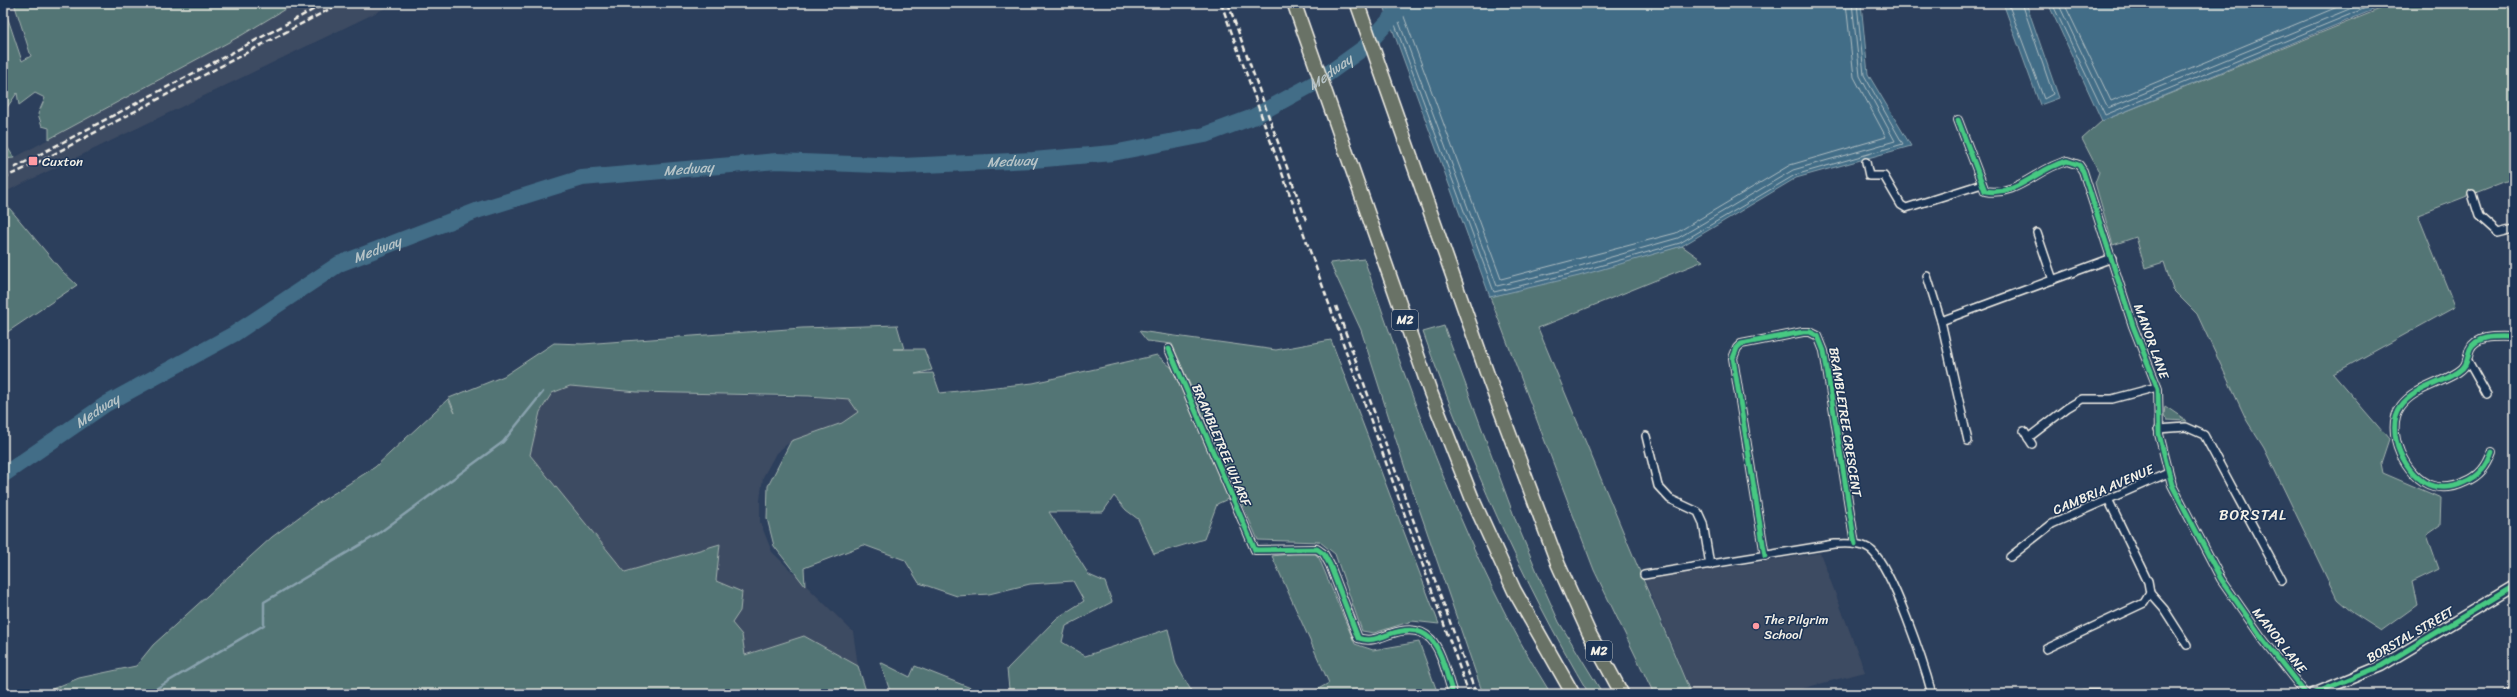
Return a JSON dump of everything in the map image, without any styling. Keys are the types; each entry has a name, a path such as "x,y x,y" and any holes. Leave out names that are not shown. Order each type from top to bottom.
{"highway":[{"name":"M2","path":"1294,3 1441,421 1472,498 1514,590 1573,694"},
{"name":"M2","path":"1357,3 1498,402 1558,564 1577,608 1622,694"}],"street":[{"path":"1866,162 1869,176 1884,176 1901,205 1906,208 1982,184 1958,120"},
{"name":"MANOR LANE","path":"1982,184 1985,191 1998,194 2008,192 2056,163 2068,160 2079,165 2083,171 2133,326 2157,387 2158,429 2168,473 2221,579 2262,638 2306,694"},
{"path":"2472,194 2479,216 2498,233 2514,229"},
{"path":"2037,233 2053,280"},
{"path":"1941,321 2112,258"},
{"path":"1927,276 1941,321 1968,440"},
{"name":"BRAMBLETREE CRESCENT","path":"1765,556 1734,358 1737,348 1741,344 1803,332 1810,332 1818,336 1824,351 1855,544"},
{"path":"2492,452 2486,468 2468,481 2453,488 2432,486 2416,476 2396,443 2394,421 2401,406 2415,394 2459,372 2468,361 2469,350 2474,343 2487,337 2514,337"},
{"name":"BRAMBLETREE WHARF","path":"1169,349 1255,550 1317,549 1324,554 1330,565 1358,638 1371,641 1401,630 1422,631 1432,638 1453,694"},
{"path":"2468,361 2487,395"},
{"path":"2028,438 2082,399 2112,399 2157,387"},
{"path":"2158,429 2186,428 2204,435 2282,580"},
{"path":"1646,436 1658,486 1670,499 1698,512 1703,523 1710,565"},
{"name":"CAMBRIA AVENUE","path":"2010,557 2052,524 2168,473"},
{"path":"2108,499 2148,582 2150,593 2164,609 2187,645"},
{"path":"1644,576 1834,544 1855,544 1872,550 1886,569 1910,629 1932,694"},
{"name":"BORSTAL STREET","path":"2313,694 2381,666 2514,586"},
{"path":"2046,649 2144,603 2150,593"},
{"path":"2507,694 2514,690"},
{"path":"2084,694 2097,694"}],"shaded area":[{"path":"297,3 396,3 3,193 3,159 14,158"},
{"path":"570,386 637,392 849,399 859,412 842,423 791,441 776,453 763,477 760,500 760,522 772,552 853,632 858,666 804,636 745,655 742,635 732,623 740,611 716,581 720,544 625,572 530,455 540,412 552,393"},
{"name":"The Pilgrim School","path":"1820,553 1865,672 1781,694 1692,694 1645,580"}],"green space":[{"path":"14,3 295,3 242,35 49,139 49,128 42,126 38,114 45,98 35,93 19,105 17,93 6,109 3,106 3,4 22,61 31,56"},
{"path":"2395,3 2514,3 2514,178 2418,215 2455,307 2333,374 2389,439 2381,463 2383,473 2441,498 2440,526 2427,535 2439,569 2412,582 2417,605 2381,631 2353,613 2337,599 2264,448 2247,421 2197,314 2173,290 2164,262 2145,268 2136,237 2113,245 2095,183 2099,172 2082,139 2102,121"},
{"path":"3,147 8,148 14,158 3,159"},
{"path":"5,203 62,271 77,285 3,335 3,208"},
{"path":"1682,246 1703,261 1538,328 1691,694 1654,694 1594,570 1490,297"},
{"path":"1364,259 1424,427 1469,537 1521,643 1551,694 1483,694 1405,468 1361,330 1330,263"},
{"path":"897,325 904,349 924,349 932,370 915,374 933,373 940,393 1033,383 1157,355 1172,368 1230,498 1217,504 1204,539 1154,554 1138,519 1126,510 1114,496 1103,512 1049,512 1089,575 1105,582 1112,602 1066,626 1062,642 1085,656 1168,629 1176,664 1193,694 997,694 1009,689 1007,669 1057,618 1084,601 1073,581 1030,584 989,594 957,596 919,583 905,560 864,545 804,568 805,586 774,546 767,518 768,486 791,441 842,423 858,412 849,399 809,396 637,392 570,386 552,393 540,412 530,455 625,572 720,544 716,581 742,592 740,611 732,623 742,635 745,655 804,636 858,666 867,694 40,694 79,678 136,666 153,645 272,537 314,506 375,467 448,399 455,413 449,398 504,376 554,343 583,344 802,328"},
{"path":"1444,326 1517,524 1546,593 1559,622 1603,694 1589,694 1564,651 1518,562 1477,472 1423,332"},
{"path":"1139,331 1276,350 1331,340 1439,624 1412,621 1374,633 1362,631 1335,554 1320,542 1258,540 1172,344 1147,341"},
{"path":"2165,406 2187,421 2167,420 2164,415"},
{"path":"1313,551 1319,558 1355,644 1373,650 1419,642 1438,694 1309,694 1329,683 1272,556"},
{"path":"880,662 910,677 915,666 986,694 891,694"}],"water":[{"path":"1383,3 1861,3 1868,74 1911,146 1796,178 1682,246 1579,276 1490,297"},
{"path":"2003,3 2026,3 2059,98 2040,105"},
{"path":"2048,3 2390,3 2102,121"}],"waterway":[{"name":"Medway","path":"3,475 106,404 234,334 339,264 479,210 582,178 777,161 902,166 1033,160 1113,153 1205,135 1253,117 1315,83 1365,47 1405,3"},
{"path":"147,694 264,625 264,602 375,536 503,442 543,392"}],"railway":[{"path":"14,168 326,3"},
{"path":"3,178 35,164 341,3"},
{"path":"1221,3 1469,694"},
{"path":"1228,3 1307,223"},
{"path":"1336,306 1476,694"}],"cycle path":[{"path":"1958,120 1985,191 1996,192 2007,190 2027,181 2046,169 2067,161 2079,165 2083,171 2133,326 2158,389 2159,434 2172,485 2221,579 2262,638 2306,694"},
{"path":"1765,556 1733,358 1737,348 1741,344 1803,332 1810,332 1818,336 1824,351 1855,544"},
{"path":"2492,452 2488,462 2479,474 2470,480 2450,487 2433,486 2423,482 2406,464 2396,440 2396,416 2406,400 2420,390 2451,376 2462,369 2466,364 2473,344 2489,337 2514,337"},
{"path":"1169,349 1255,550 1317,549 1324,554 1330,565 1358,638 1367,640 1374,639 1406,630 1418,631 1428,636 1435,644 1440,655 1453,694"},
{"path":"2313,694 2381,666 2514,586"}],"place":[{"name":"Cuxton","path":"33,161"},
{"name":"The Pilgrim School","path":"1756,626"}],"district":[{"name":"BORSTAL","path":"2253,515"}]}
